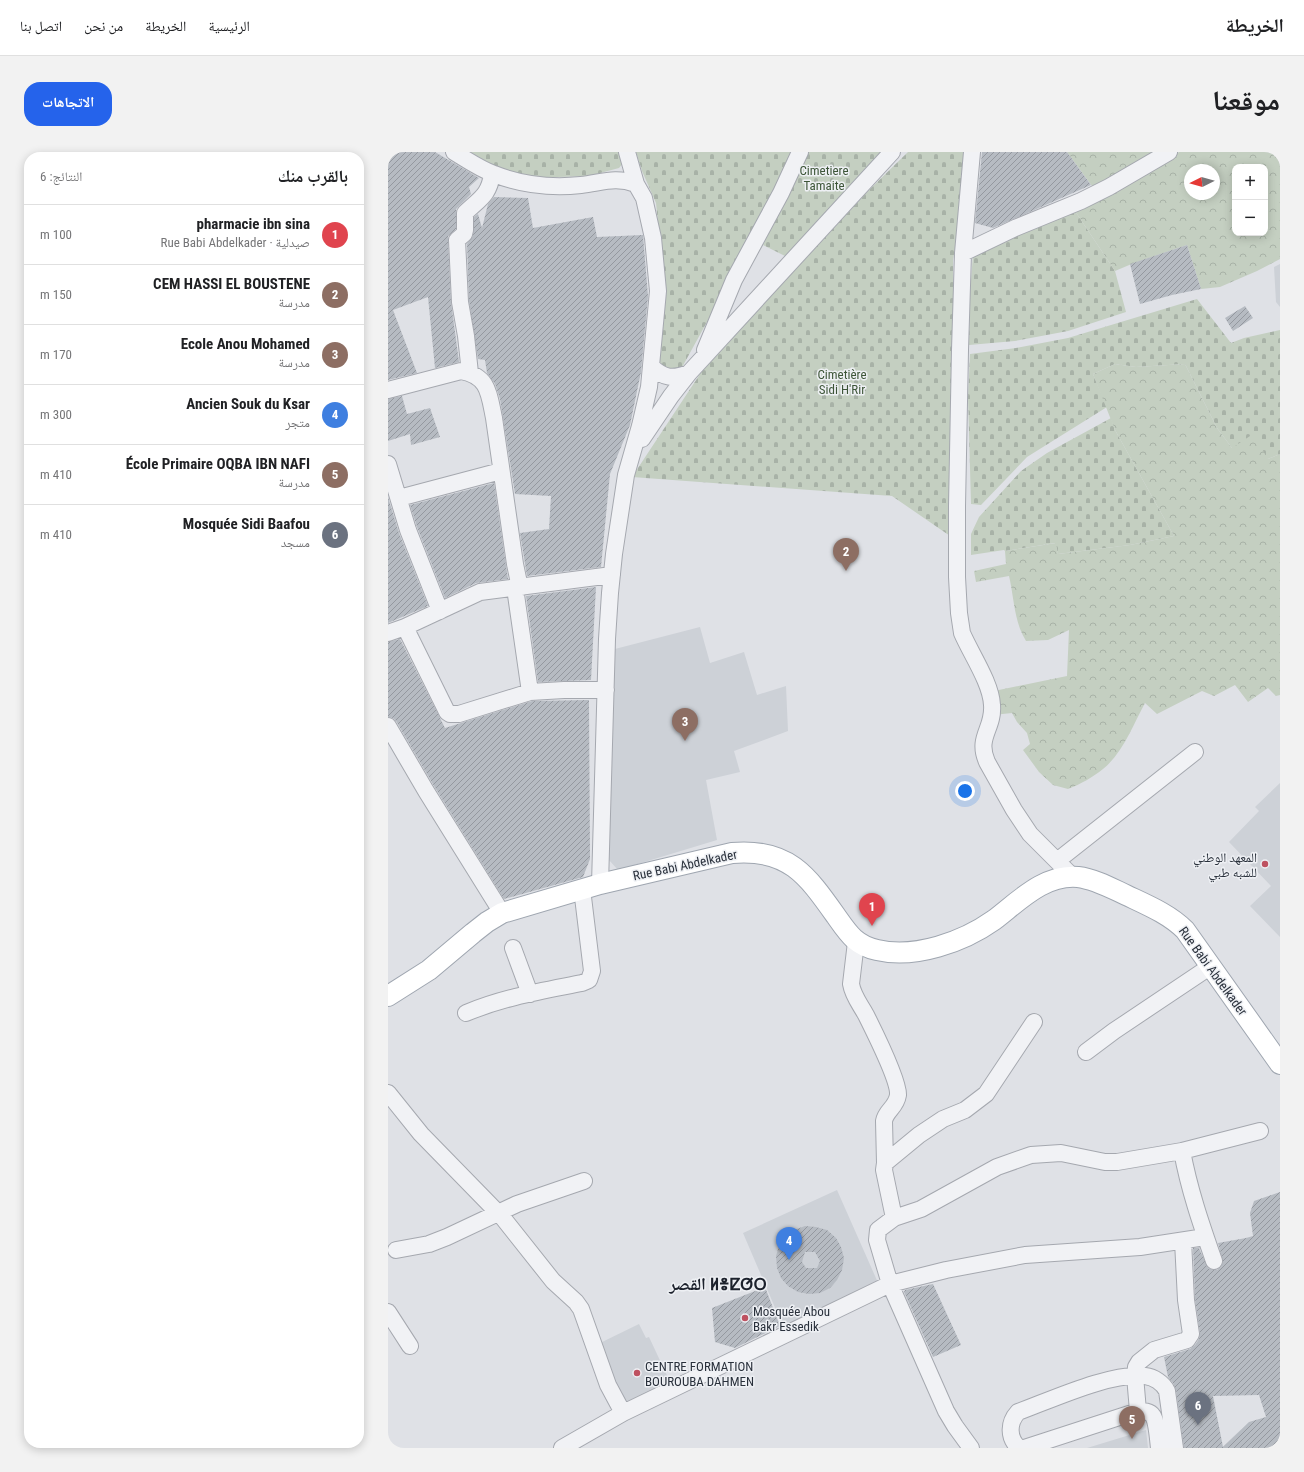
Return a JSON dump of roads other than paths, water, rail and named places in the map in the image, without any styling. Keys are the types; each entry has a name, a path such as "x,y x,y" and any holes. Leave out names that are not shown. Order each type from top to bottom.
{"main road":[{"name":"Rue Babi Abdelkader","path":"388,996 430,970 482,926 502,913 591,886 732,853 765,854 786,862 796,868 809,880 849,935 856,942 876,950 892,952 921,950 951,943 972,934 994,920 1019,899 1039,886 1060,878 1073,877 1086,878 1099,882 1164,914 1186,930 1280,1064"}],"street":[{"path":"454,152 492,174 531,185 582,185 620,180 636,184"},
{"path":"466,1013 488,1004 582,983 589,980 592,976 591,886 606,690 607,639 612,575 623,495 630,458 646,405 658,291 652,238 644,198 636,184 628,152"},
{"path":"700,361 734,280 781,193 800,152"},
{"path":"630,458 651,424 689,373 892,152"},
{"path":"972,152 963,253 957,506 957,577 960,625 966,642 987,684 992,703 992,717 982,744 984,754 1014,810 1030,834 1073,877"},
{"path":"963,253 1108,187 1169,152"},
{"path":"470,372 460,302 457,240 464,234 465,213 486,194 492,174"},
{"path":"651,366 664,376 671,377 689,373"},
{"path":"388,390 461,371 470,372 479,377 486,386 490,398 515,564 530,692"},
{"path":"388,464 410,536 440,611"},
{"path":"399,498 501,471"},
{"path":"388,633 405,627 480,592 612,575"},
{"path":"405,627 447,712 450,714 459,714 530,692 606,690"},
{"path":"388,726 426,791 502,913"},
{"path":"1056,860 1195,752"},
{"path":"856,942 851,984 852,990 865,1014 891,1071 898,1092 896,1103 885,1117 884,1121 885,1171 894,1218"},
{"path":"513,948 530,994"},
{"path":"1086,1052 1114,1030 1211,966"},
{"path":"885,1171 919,1135 943,1119 965,1110 986,1094 1034,1022"},
{"path":"388,1093 421,1134 497,1212 553,1281 576,1302 581,1309 608,1385 623,1413"},
{"path":"971,1448 946,1411 890,1284 877,1240 878,1230 894,1218 921,1209 997,1167 1031,1155 1061,1153 1106,1162 1117,1162 1182,1151 1260,1131"},
{"path":"1182,1151 1193,1202 1214,1261"},
{"path":"396,1250 429,1244 447,1237 497,1212 584,1181"},
{"path":"562,1448 623,1413 890,1284 946,1270 1024,1254 1140,1247 1205,1237"},
{"path":"1138,1411 1136,1367 1139,1362 1154,1350 1187,1340 1191,1334 1186,1300 1183,1241"},
{"path":"388,1312 395,1332 410,1346"},
{"path":"1158,1448 1153,1416 1150,1413 1138,1411 1024,1448 1019,1448 1014,1444 1010,1425 1018,1412 1112,1378 1148,1376 1165,1387 1168,1394 1175,1448"},
{"path":"1153,1416 1170,1412"}],"place":[{"name":"CEM HASSI EL BOUSTENE","path":"846,571"},
{"name":"Ecole Anou Mohamed","path":"685,741"},
{"name":"المعهد الوطني للشبه طبي","path":"1265,864"},
{"name":"pharmacie ibn sina","path":"872,926"},
{"name":"Ancien Souk du Ksar","path":"789,1260"},
{"name":"Mosquée Abou Bakr Essedik","path":"745,1318"},
{"name":"CENTRE FORMATION BOUROUBA DAHMEN","path":"637,1373"},
{"name":"Mosquée Sidi Baafou","path":"1198,1425"},
{"name":"École Primaire OQBA IBN NAFI","path":"1132,1439"}],"district":[{"name":"القصر ⵍⴻⵇⵚⵔ","path":"718,1284"}],"park label":[{"name":"Cimetiere Tamaite","path":"824,178"},
{"name":"Cimetière Sidi H'Rir","path":"842,382"}]}
